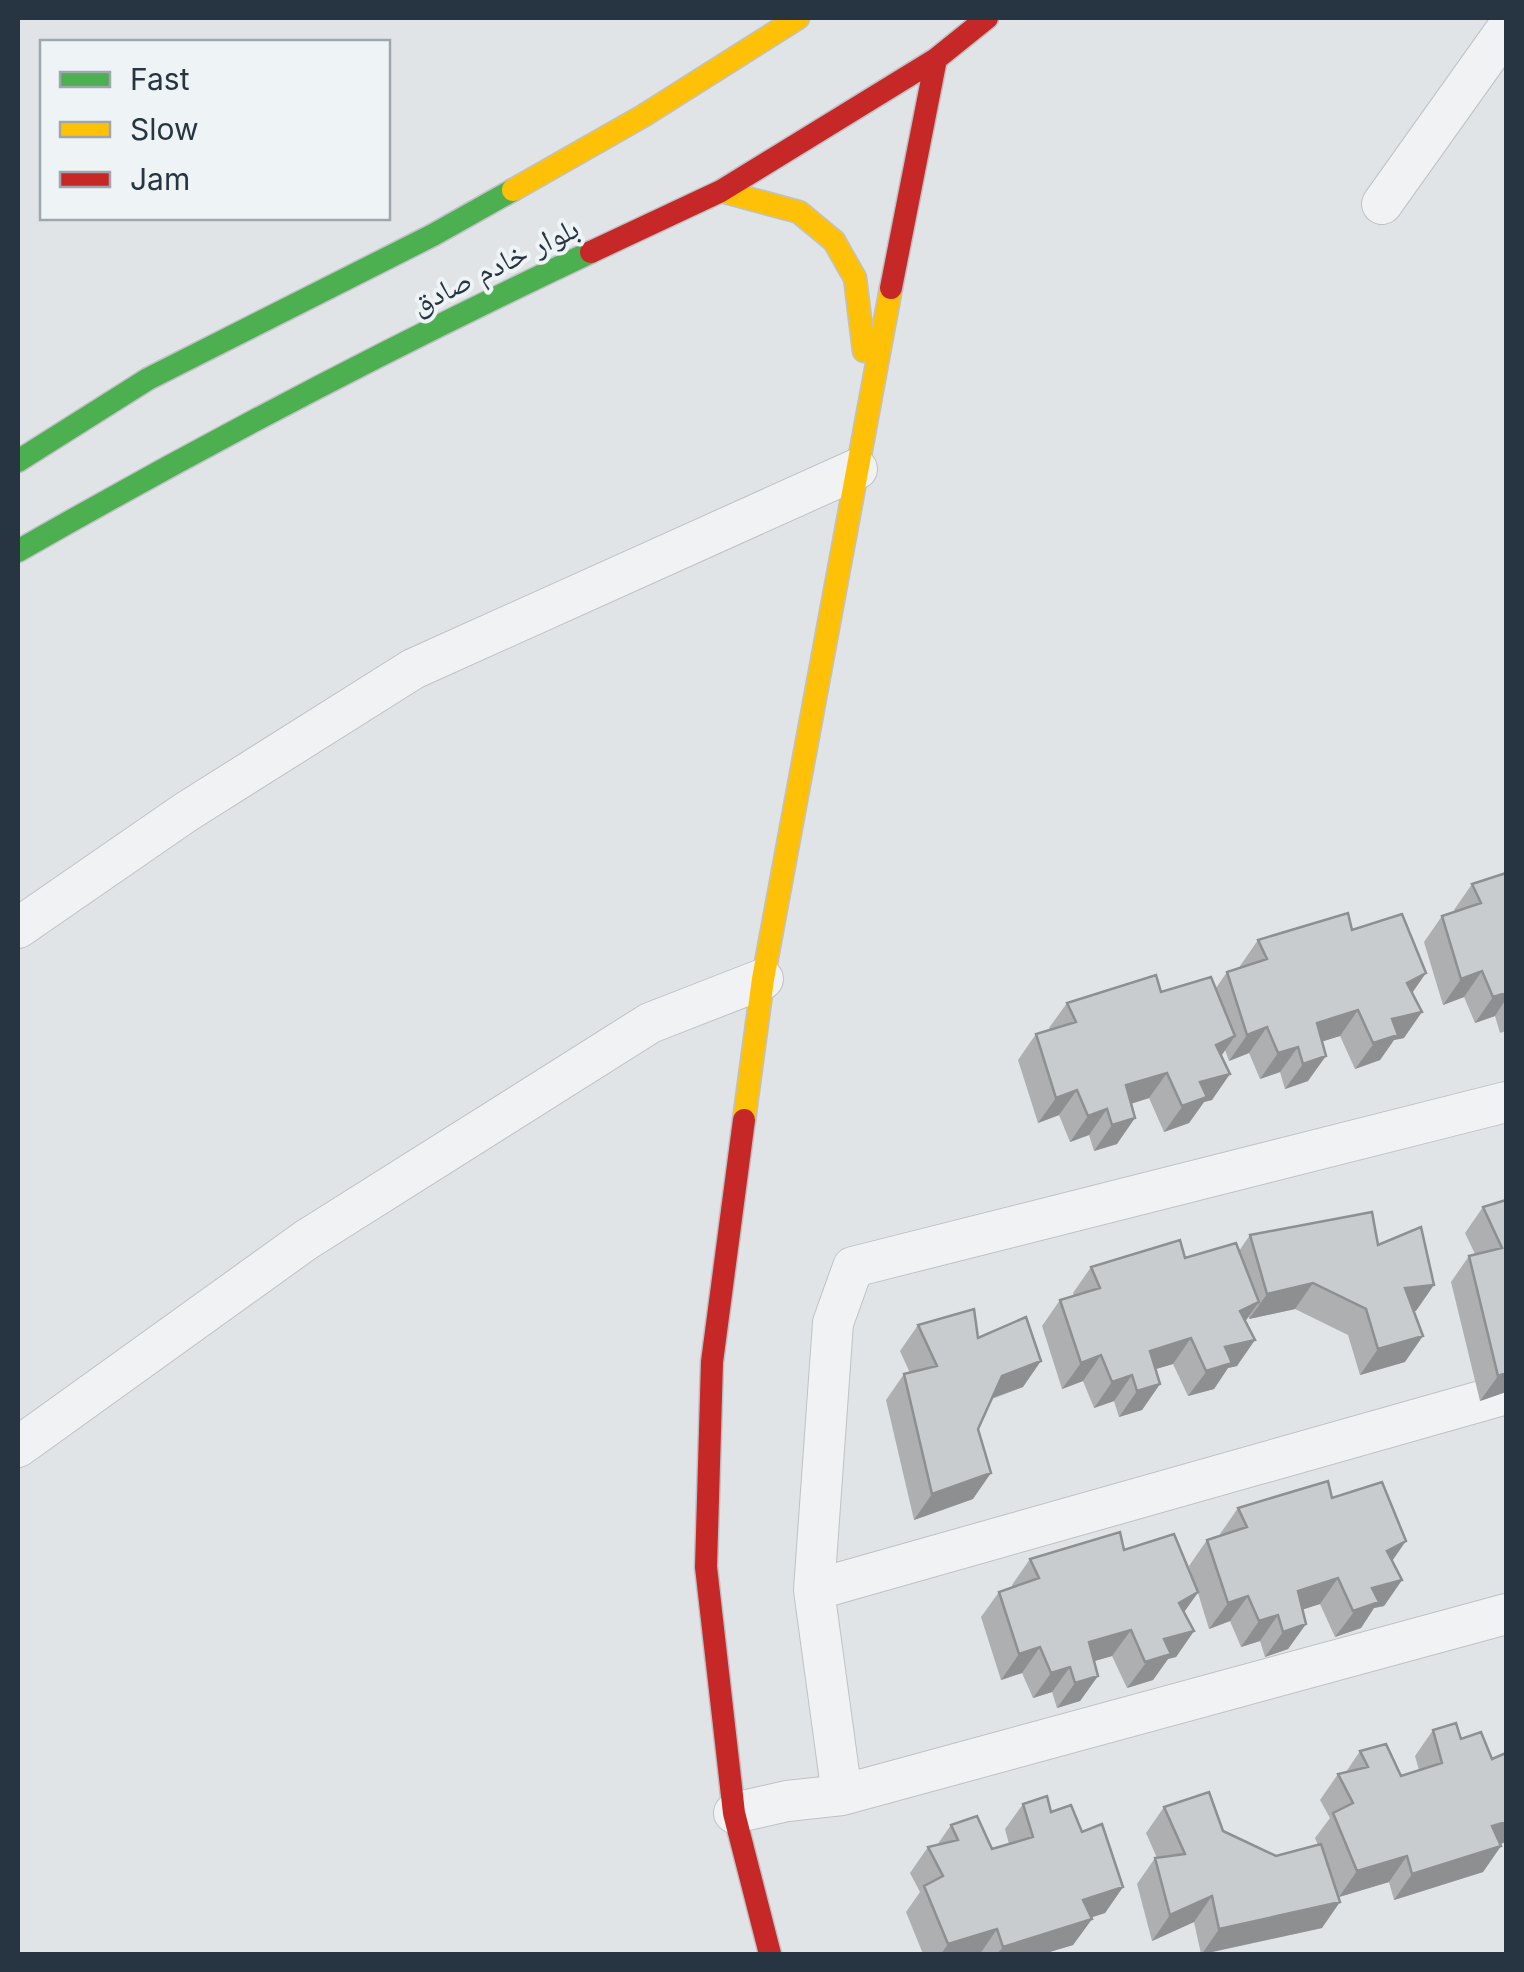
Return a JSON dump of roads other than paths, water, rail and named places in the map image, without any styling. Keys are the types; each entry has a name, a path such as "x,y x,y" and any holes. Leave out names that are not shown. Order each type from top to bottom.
{"street":[{"name":"بلوار خادم صادق","path":"18,460 148,379 437,242 798,18"},
{"name":"بلوار خادم صادق","path":"18,551 468,301 721,191 936,59 987,18"},
{"path":"1382,204 1506,30"},
{"path":"770,1954 734,1813 706,1567 712,1362 763,980 864,424 936,59"},
{"path":"721,191 799,212 834,241 855,278 864,348 864,424"},
{"path":"18,928 186,812 413,669 856,469"},
{"path":"18,1446 306,1240 650,1023 763,980"},
{"path":"842,1796 814,1590 832,1323 852,1267 1506,1102"},
{"path":"814,1590 1506,1394"},
{"path":"734,1813 788,1801 842,1796 1506,1614"}]}
